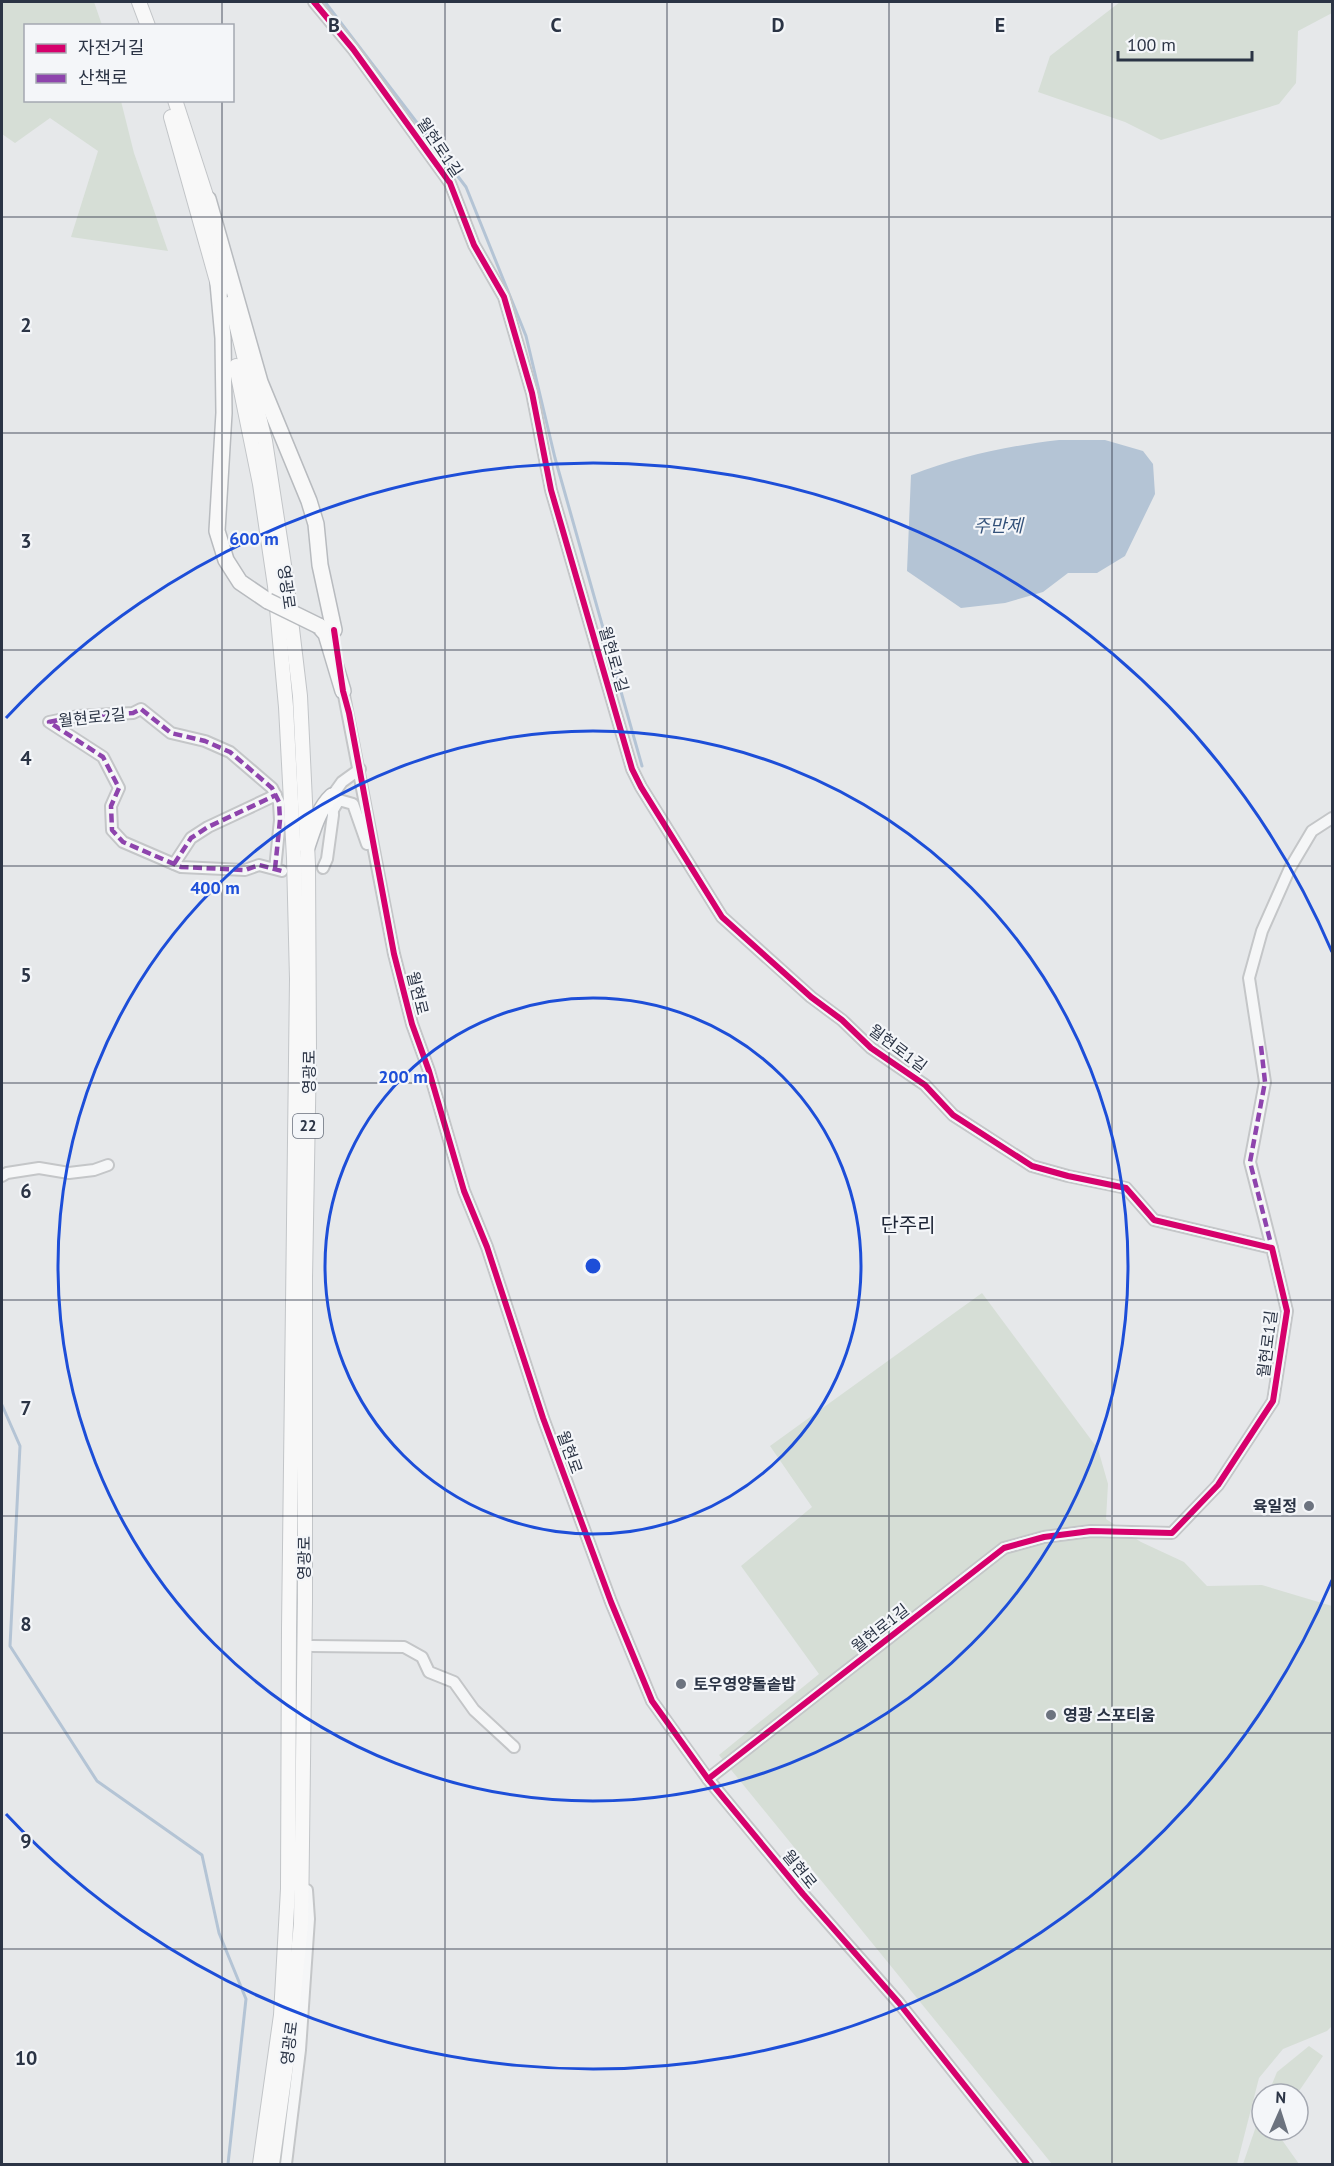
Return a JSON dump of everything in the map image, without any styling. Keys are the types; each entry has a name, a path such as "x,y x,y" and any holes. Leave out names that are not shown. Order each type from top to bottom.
{"highway":[{"path":"207,199 260,382 309,501 316,524 326,634 343,691"},
{"path":"218,283 223,338 224,413 217,531 226,560 240,582 268,601 326,628"},
{"path":"307,847 315,821 327,801 333,803"}],"main road":[{"path":"132,2 140,24"},
{"path":"139,2 147,24"},
{"name":"영광로","path":"167,102 218,283 247,415 270,546 286,707 296,920 288,1889 281,2015 260,2164"},
{"name":"영광로","path":"176,102 207,199 264,441 300,696 307,847 309,1063 305,1278 305,1601 301,1924 272,2164"}],"street":[{"name":"월현로1길","path":"314,2 353,50 450,183 474,245 504,297 532,393 551,490 632,769 722,917 811,998 842,1020 872,1048 925,1085 953,1115 1032,1166 1126,1188 1154,1220 1272,1248 1287,1311 1273,1401 1218,1485 1172,1533 1090,1531 1044,1537 1004,1548 708,1779"},
{"name":"월현로","path":"343,691 360,769 394,954 412,1024 429,1071 464,1191 487,1247 543,1418 611,1602 652,1701 708,1779 803,1894 899,2003 1027,2164"},
{"name":"월현로2길","path":"141,709 171,733 205,741 230,752 272,788 276,795 279,802 280,820 278,870 260,865 245,870 181,867 123,842 112,830 111,806 119,788 110,768 103,757 49,722 78,716 133,713 141,709"},
{"path":"323,868 327,859 333,803 342,782 360,769"},
{"path":"174,864 191,838 276,795"},
{"path":"333,803 339,800 353,804 381,887"},
{"path":"1272,1248 1250,1162 1265,1082 1249,978 1262,931 1290,868 1312,831 1332,818"},
{"path":"2,1176 7,1173 39,1168 69,1173 94,1170 108,1165"},
{"path":"312,1646 404,1647 422,1658 429,1672 454,1682 474,1710 514,1746"},
{"path":"286,2164 300,2050 309,1919 302,1812"}],"shaded area":[{"path":"2,2 94,2 102,24 24,24 24,102 121,102 134,153 168,251 71,237 98,151 50,118 15,143 2,134"},
{"path":"1120,2 1332,2 1332,13 1298,31 1296,83 1279,104 1161,140 1125,122 1038,92 1050,56"},
{"name":"영광 스포티움","path":"982,1293 1098,1449 1108,1484 1106,1519 1141,1542 1184,1562 1207,1586 1262,1585 1332,1606 1332,2026 1327,2031 1283,2049 1258,2082 1250,2082 1250,2113 1237,2164 1052,2164 719,1755 819,1674 741,1566 812,1507 770,1446"},
{"path":"1309,2046 1323,2056 1305,2082 1273,2082 1277,2072"},
{"path":"1251,2142 1283,2142 1299,2164 1243,2164"}],"water":[{"name":"주만제","path":"1059,440 1105,440 1143,451 1153,464 1155,494 1125,556 1097,573 1068,573 1043,592 1005,603 961,608 907,571 911,475 984,453"}],"waterway":[{"path":"325,2 466,187 526,336 555,458 642,766"},
{"path":"2,1405 20,1446 10,1646 97,1781 202,1855 219,1933 246,1999 228,2164"}],"marked path":[{"path":"275,869 280,820 279,802 272,788 230,752 205,741 171,733 141,709 133,713 78,716 49,722 103,757 119,788 111,806 112,830 123,842 181,867 245,870 259,865 282,871"},
{"path":"174,864 191,838 208,827 276,795"},
{"path":"1261,1046 1265,1082 1250,1162 1272,1248"}],"cycle path":[{"path":"314,2 353,49 450,183 474,245 504,297 532,393 551,490 632,769 722,917 811,997 842,1020 871,1048 925,1085 953,1115 1032,1166 1126,1188 1154,1220 1272,1248 1287,1311 1273,1401 1218,1485 1172,1533 1091,1531 1044,1537 1004,1548 708,1779"},
{"path":"334,630 343,691 394,954 412,1024 429,1071 464,1191 487,1247 543,1418 611,1602 652,1701 708,1779 803,1894 899,2003 1027,2164"}],"place":[{"name":"육일정","path":"1309,1506"},
{"name":"토우영양돌솥밥","path":"681,1684"},
{"name":"영광 스포티움","path":"1051,1715"}],"district":[{"name":"단주리","path":"908,1225"}]}
